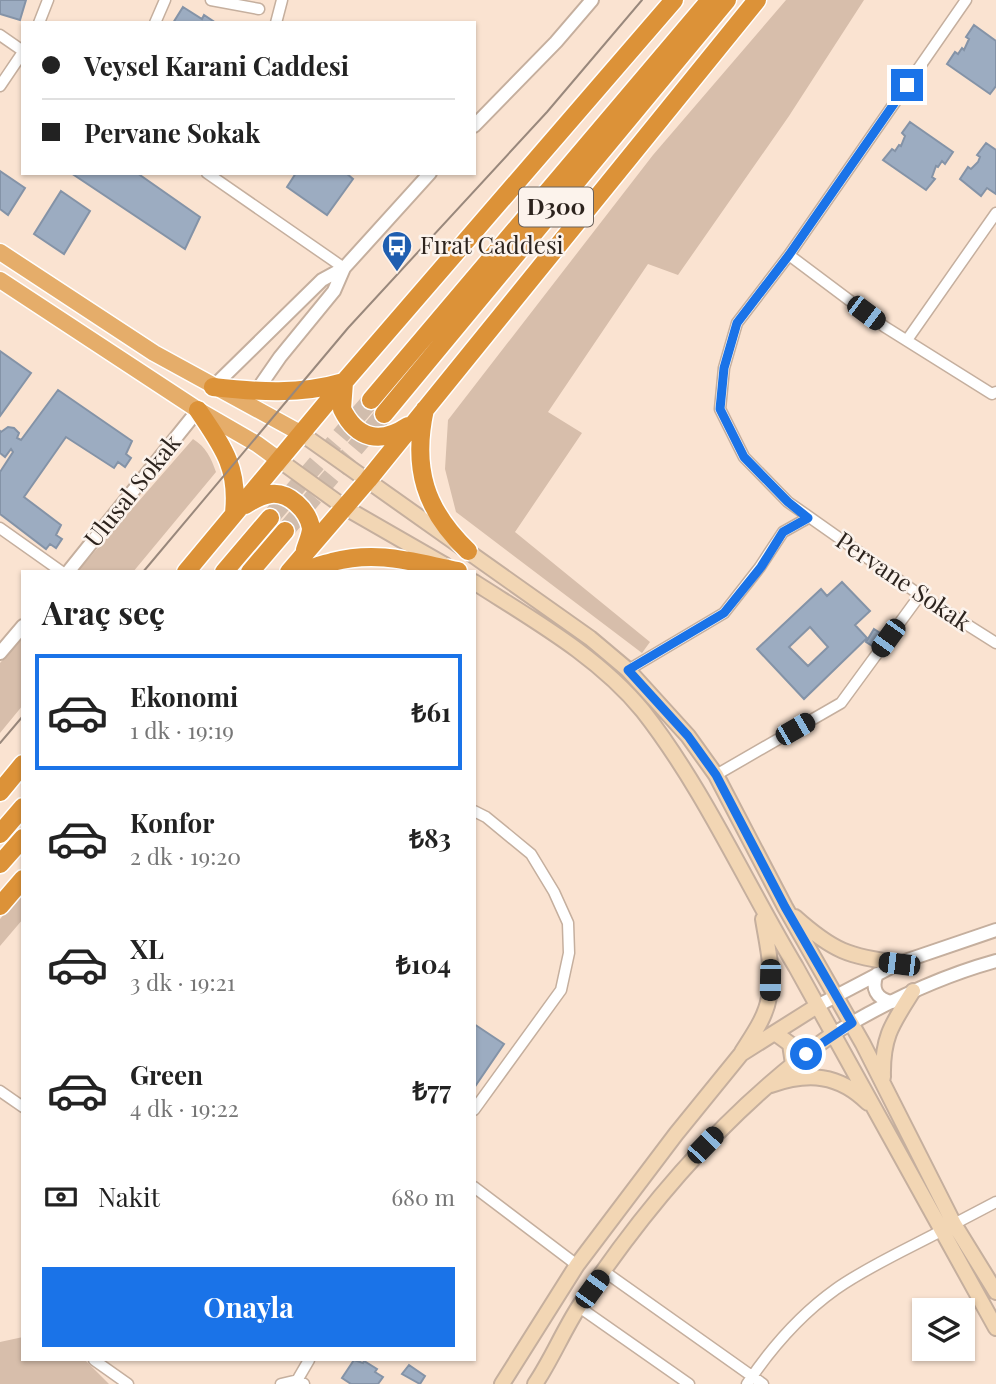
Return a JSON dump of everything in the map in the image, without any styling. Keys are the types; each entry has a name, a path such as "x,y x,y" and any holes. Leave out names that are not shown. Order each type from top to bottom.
{"highway":[{"name":"D300","path":"188,570 344,382 674,0"},
{"name":"D300","path":"371,400 710,0"},
{"name":"D300","path":"384,414 727,0"},
{"name":"D300","path":"304,564 344,506 368,480 757,0"},
{"path":"213,387 255,399 344,382 342,409 354,425 371,437 387,436 412,424"},
{"path":"426,408 420,452 426,491 444,526 468,551"},
{"path":"198,410 232,466 236,511"},
{"path":"236,511 258,497 271,494 282,494 292,500 307,518 311,530 304,564 313,567 349,557 389,556 449,570"},
{"path":"226,570 270,518"},
{"path":"252,570 285,531"},
{"path":"0,792 21,766"},
{"path":"0,834 21,809"},
{"path":"0,864 21,840"},
{"path":"0,905 21,881"}],"main road":[{"path":"0,252 153,353 213,387"},
{"path":"0,280 198,410 253,441 344,506 455,570"},
{"path":"255,399 590,638 628,670 688,736 716,775 785,907 852,1023 954,1224 996,1292"},
{"path":"476,583 587,657 642,711 715,820 762,911 996,1328"},
{"path":"785,907 820,939 847,954 899,964"},
{"path":"502,1384 577,1265 676,1134 741,1054 758,1026 770,996 771,964 762,911"},
{"path":"883,1082 883,1055 887,1034 913,991"},
{"path":"741,1054 817,1006"},
{"path":"775,1033 790,1044 793,1064"},
{"path":"535,1384 579,1307 687,1163 763,1088 833,1034"},
{"path":"763,1088 803,1076 820,1077 839,1082 861,1096 875,1110"}],"street":[{"path":"40,21 48,0"},
{"path":"156,21 165,0"},
{"path":"211,0 259,9"},
{"path":"277,21 282,0"},
{"path":"476,124 556,42 592,0"},
{"name":"Pervane Sokak","path":"966,0 789,255 737,323 724,368 720,409 744,457 788,502 920,595 996,643"},
{"path":"0,35 21,50"},
{"path":"0,86 21,54"},
{"path":"210,175 344,268"},
{"path":"255,399 280,357 334,291 344,268 428,175"},
{"path":"907,340 996,213"},
{"path":"789,255 885,327 992,394 996,392"},
{"path":"213,387 315,286 344,268"},
{"name":"Ulusal Sokak","path":"70,570 198,410"},
{"path":"628,670 724,613 761,567 783,532 808,518"},
{"path":"0,528 59,570"},
{"path":"716,775 841,703 920,595"},
{"path":"0,653 21,628"},
{"path":"476,812 531,854 554,892 568,923 569,953 561,990 476,1107"},
{"path":"817,1006 899,964 996,930"},
{"path":"833,1034 935,980 996,961"},
{"path":"877,974 875,993 892,1002"},
{"path":"0,1091 21,1106"},
{"path":"476,1189 577,1265"},
{"path":"954,1224 996,1202"},
{"path":"750,1380 774,1348 809,1311 837,1288 941,1231"},
{"path":"605,1272 750,1380 763,1384"},
{"path":"579,1307 689,1384"},
{"path":"95,1361 128,1384"},
{"path":"281,1384 299,1383 309,1361"}],"shaded area":[{"path":"786,0 864,0 789,116 678,275 648,264 548,412 582,433 515,532 650,642 642,653 456,512 445,469 448,420 653,155"},
{"path":"193,439 208,453 216,472 135,570 79,570"},
{"path":"21,638 21,707 0,733 0,663"},
{"path":"21,894 21,921 0,946 0,919"},
{"path":"21,1337 21,1361 86,1361 109,1384 0,1384 0,1342"}],"building":[{"path":"0,0 26,0 20,20 0,14"},
{"path":"183,7 202,19 204,15 213,21 174,21"},
{"path":"974,25 996,41 996,86 990,94 947,64 955,52 958,54 962,48 964,50 969,39 966,37"},
{"path":"910,122 953,152 945,164 942,161 936,166 932,177 935,179 926,190 883,160 892,149 895,151 901,146 905,136 902,133"},
{"path":"986,143 996,150 996,194 987,188 981,196 960,179 968,167 971,169 978,162 980,157 977,155"},
{"path":"0,171 25,188 8,215 0,209"},
{"path":"74,175 140,175 200,217 185,249"},
{"path":"295,175 348,175 353,179 327,215 287,187"},
{"path":"61,191 90,211 64,254 34,234"},
{"path":"0,351 31,373 0,416"},
{"path":"58,390 132,441 126,454 131,458 125,467 118,462 114,468 66,437 24,497 61,525 56,535 62,539 56,548 50,544 46,549 0,514 0,472 13,452 11,449 5,457 0,453 0,431 8,427 14,428 19,433 17,438 21,440"},
{"path":"842,582 870,611 855,625 867,638 804,699 757,649 821,589 827,596","holes":["810,627 828,647 808,666 789,647"]},
{"path":"874,629 885,636 877,649 866,642"},
{"path":"476,1025 504,1044 476,1085"},
{"path":"353,1361 364,1361 377,1369 375,1372 383,1377 378,1384 351,1384 342,1378"},
{"path":"409,1365 425,1376 420,1384 402,1374"}],"tunnel":[{"path":"270,518 371,400"},
{"path":"285,531 384,414"}],"tram line":[{"path":"145,570 348,328 547,112 642,0"},
{"path":"0,743 21,718"}],"place":[{"name":"Fırat Caddesi","path":"397,273"}],"route":[{"path":"806,1054 852,1023 785,907 716,775 688,736 628,670 724,613 761,567 783,532 808,518 788,502 744,457 720,409 724,368 737,323 789,255 907,85"}]}
